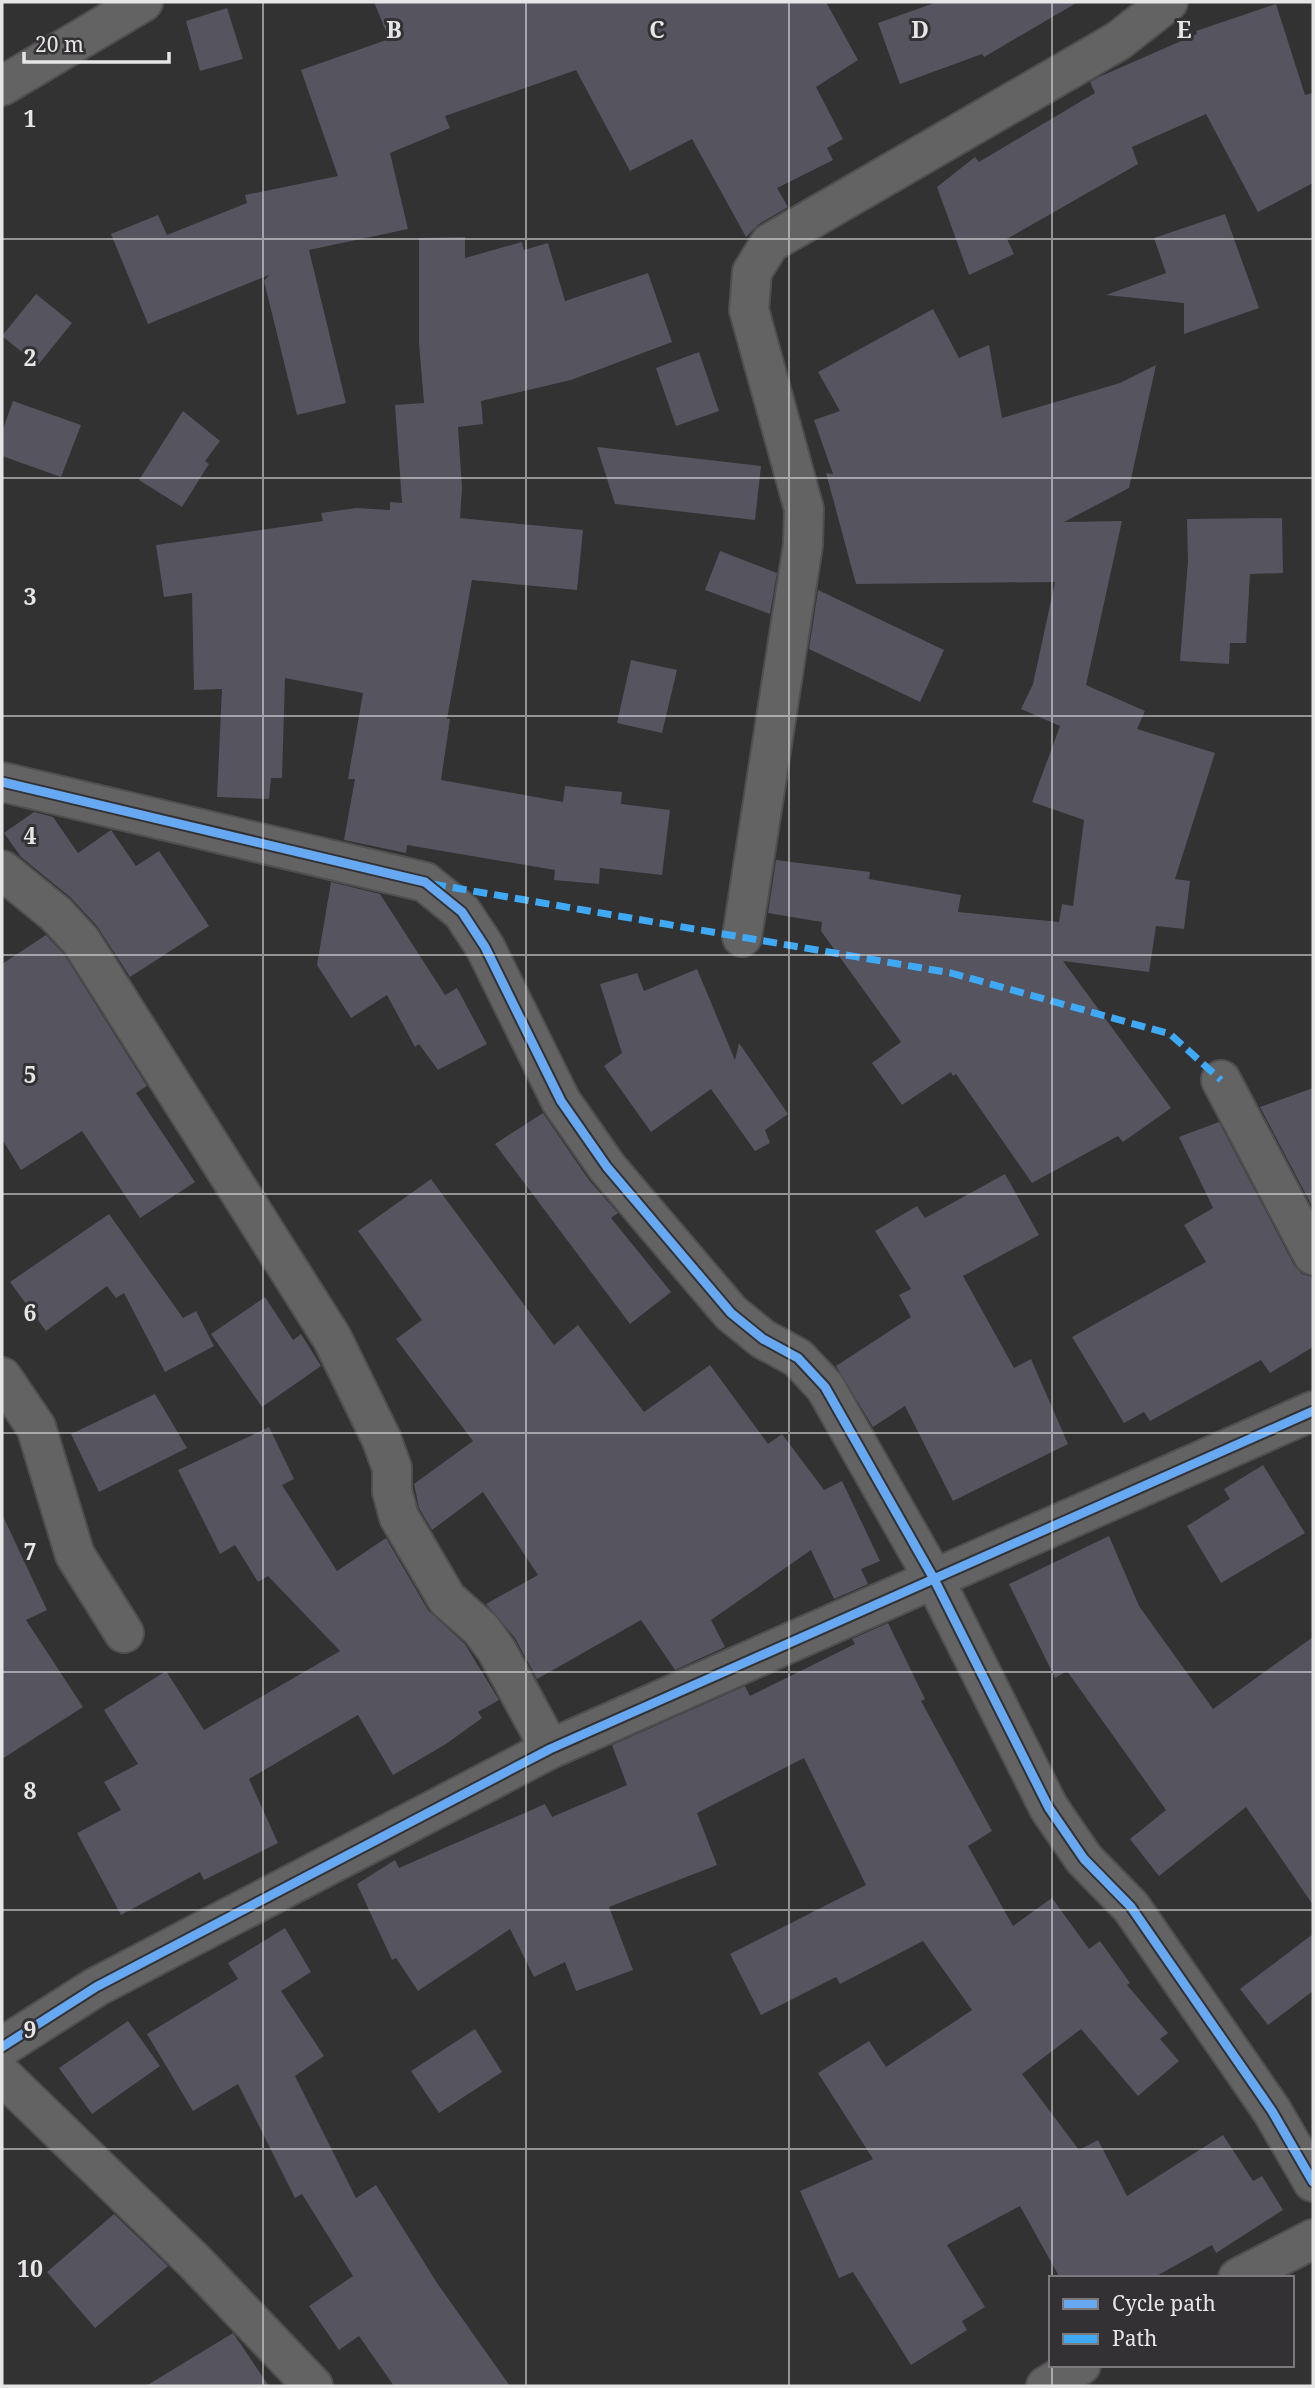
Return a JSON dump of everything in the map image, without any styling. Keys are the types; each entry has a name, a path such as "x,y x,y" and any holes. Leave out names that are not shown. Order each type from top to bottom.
{"street":[{"path":"2,86 143,2"},
{"path":"742,937 803,545 804,509 749,310 752,272 770,243 1118,41 1168,2"},
{"path":"2,782 425,883 462,912 485,947 561,1101 599,1156 731,1314 763,1339 798,1357 825,1387 934,1579 1049,1808 1084,1858 1131,1907 1272,2111 1313,2182"},
{"path":"2,870 56,914 81,941 317,1315 381,1438 391,1468 392,1491 399,1517 447,1599 481,1629 497,1651 550,1749"},
{"path":"1221,1080 1313,1255"},
{"path":"2,1377 41,1440 75,1555 124,1633"},
{"path":"2,2047 96,1987 550,1749 1313,1411"},
{"path":"2,2075 195,2262 313,2386"},
{"path":"1242,2276 1313,2239"},
{"path":"1046,2386 1079,2367"}],"building":[{"path":"374,2 826,2 858,60 816,87 843,139 827,148 833,160 777,188 788,207 759,224 746,237 692,139 630,171 576,70 445,116 450,128 390,153 408,229 309,250 346,403 297,415 264,281 269,275 148,324 111,234 158,215 167,235 247,203 245,195 338,176 301,70 389,39"},
{"path":"937,2 1078,2 984,57 982,54 900,84 878,23"},
{"path":"1276,4 1305,95 1313,93 1313,183 1258,212 1206,114 1132,147 1138,164 1007,239 1014,254 969,275 937,187 975,157 979,162 1095,93 1090,82 1099,77 1197,34 1196,31"},
{"path":"227,8 243,59 200,71 186,21"},
{"path":"1225,214 1259,308 1184,334 1184,303 1106,295 1166,273 1154,238"},
{"path":"465,237 465,258 522,242 524,250 548,243 565,301 648,273 672,342 571,380 481,401 483,424 458,427 462,488 460,518 583,530 577,590 472,580 447,719 450,719 441,780 563,802 565,786 622,792 621,804 670,810 662,875 600,868 599,884 554,880 555,870 407,845 406,853 344,840 355,779 348,779 363,693 285,678 282,778 271,778 269,799 217,797 222,689 194,690 192,593 164,597 156,545 323,521 321,513 356,508 390,510 390,502 402,503 395,405 424,403 419,343 419,238"},
{"path":"36,294 72,323 38,365 2,336"},
{"path":"933,309 959,358 989,345 1002,418 1120,383 1156,365 1129,488 1064,522 1122,521 1086,685 1145,711 1137,729 1215,753 1175,879 1190,881 1184,929 1156,926 1149,972 1063,961 1171,1108 1123,1142 1118,1136 1032,1183 956,1074 953,1076 951,1072 902,1105 872,1063 901,1042 821,931 822,922 768,913 776,860 870,872 869,879 961,895 958,912 1059,922 1062,904 1073,906 1084,820 1032,802 1060,726 1021,709 1033,684 1055,582 856,584 826,473 833,474 814,420 840,411 818,372"},
{"path":"699,352 719,411 676,426 656,368"},
{"path":"13,401 81,425 61,477 2,456 2,432"},
{"path":"183,411 220,441 205,461 209,464 182,507 139,480"},
{"path":"597,447 761,466 755,520 615,504"},
{"path":"1282,518 1283,573 1250,574 1246,643 1230,643 1229,664 1180,661 1188,561 1187,519"},
{"path":"720,551 777,573 770,614 705,590"},
{"path":"818,590 944,650 920,702 809,649"},
{"path":"631,660 677,670 662,733 617,723"},
{"path":"34,812 53,817 78,853 111,830 136,866 159,851 209,926 130,977 97,926 70,897 21,857 4,833"},
{"path":"331,882 380,894 445,995 457,988 487,1044 438,1070 419,1044 415,1047 387,995 351,1018 317,965"},
{"path":"46,935 64,954 147,1086 136,1093 195,1182 140,1218 82,1131 21,1170 2,1139 2,964"},
{"path":"697,969 735,1060 739,1043 788,1114 765,1130 770,1143 755,1151 711,1089 651,1132 604,1066 622,1053 600,984 637,973 644,991"},
{"path":"1313,1088 1313,1208 1260,1107"},
{"path":"543,1113 589,1180 618,1213 611,1218 671,1292 630,1324 495,1144"},
{"path":"1219,1122 1294,1265 1302,1274 1313,1277 1313,1347 1270,1373 1261,1360 1150,1421 1144,1412 1124,1423 1072,1337 1206,1262 1184,1225 1213,1208 1179,1137"},
{"path":"1005,1174 1039,1235 963,1276 1014,1368 1031,1359 1068,1444 953,1501 905,1406 873,1427 836,1366 911,1317 899,1295 911,1289 875,1231 917,1206 925,1218"},
{"path":"431,1179 554,1345 578,1325 644,1412 710,1365 768,1444 782,1434 824,1490 842,1481 880,1561 861,1569 868,1584 834,1599 811,1550 711,1620 725,1647 675,1670 641,1620 537,1679 515,1638 486,1604 538,1575 483,1492 432,1530 419,1508 414,1484 473,1441 396,1339 422,1320 358,1231"},
{"path":"109,1214 183,1318 196,1311 214,1346 165,1372 124,1293 116,1298 107,1286 46,1331 10,1282"},
{"path":"265,1297 293,1340 301,1334 321,1366 262,1407 211,1334"},
{"path":"155,1394 187,1448 99,1492 71,1434"},
{"path":"269,1427 294,1479 282,1485 337,1571 386,1538 428,1610 465,1644 499,1700 478,1712 482,1718 446,1744 393,1775 358,1715 249,1779 278,1843 204,1880 200,1872 121,1915 77,1833 121,1810 104,1782 138,1764 104,1710 166,1671 204,1730 340,1651 268,1576 258,1582 235,1545 220,1554 178,1470"},
{"path":"1263,1465 1305,1533 1221,1583 1187,1526 1230,1499 1224,1489"},
{"path":"2,1514 47,1610 26,1620 83,1707 2,1759"},
{"path":"1109,1536 1139,1606 1213,1709 1313,1637 1313,1905 1246,1807 1159,1876 1130,1839 1166,1810 1067,1671 1055,1678 1009,1584"},
{"path":"888,1623 925,1699 921,1701 992,1831 968,1846 1013,1926 1052,1898 1089,1949 1100,1941 1130,1983 1127,1985 1168,2033 1160,2039 1179,2061 1138,2096 1081,2029 1022,2074 1079,2150 1098,2140 1127,2196 1223,2135 1253,2181 1262,2176 1283,2210 1216,2253 1212,2245 1157,2276 1059,2276 1020,2206 947,2245 985,2307 962,2321 967,2330 911,2365 853,2272 839,2278 800,2191 873,2159 818,2073 869,2041 886,2067 972,2010 923,1941 840,1984 836,1977 761,2015 730,1954 866,1885 804,1758 697,1813 717,1865 609,1907 633,1970 576,1991 565,1962 534,1977 510,1929 418,1991 396,1958 392,1960 357,1884 395,1860 399,1868 545,1804 552,1817 627,1785 612,1745 745,1686 750,1696 855,1644 852,1639"},
{"path":"285,1928 311,1972 281,1991 324,2056 295,2076 356,2198 376,2185 437,2283 510,2386 394,2386 359,2336 339,2350 309,2306 353,2276 302,2194 295,2198 238,2084 193,2111 147,2034 238,1979 228,1963"},
{"path":"1313,1934 1313,1991 1268,2025 1240,1989"},
{"path":"128,2021 160,2066 92,2114 59,2068"},
{"path":"475,2029 502,2072 439,2113 411,2071"},
{"path":"114,2214 168,2266 95,2328 47,2272"},
{"path":"233,2333 269,2386 146,2386"}],"marked path":[{"path":"432,884 951,973 1170,1034 1221,1080"}],"cycle path":[{"path":"2,782 425,882 462,912 485,947 561,1101 607,1167 731,1313 763,1339 798,1358 825,1387 934,1579 1049,1808 1084,1859 1131,1907 1272,2111 1313,2182"},
{"path":"2,2047 96,1987 550,1749 1313,1411"}]}
